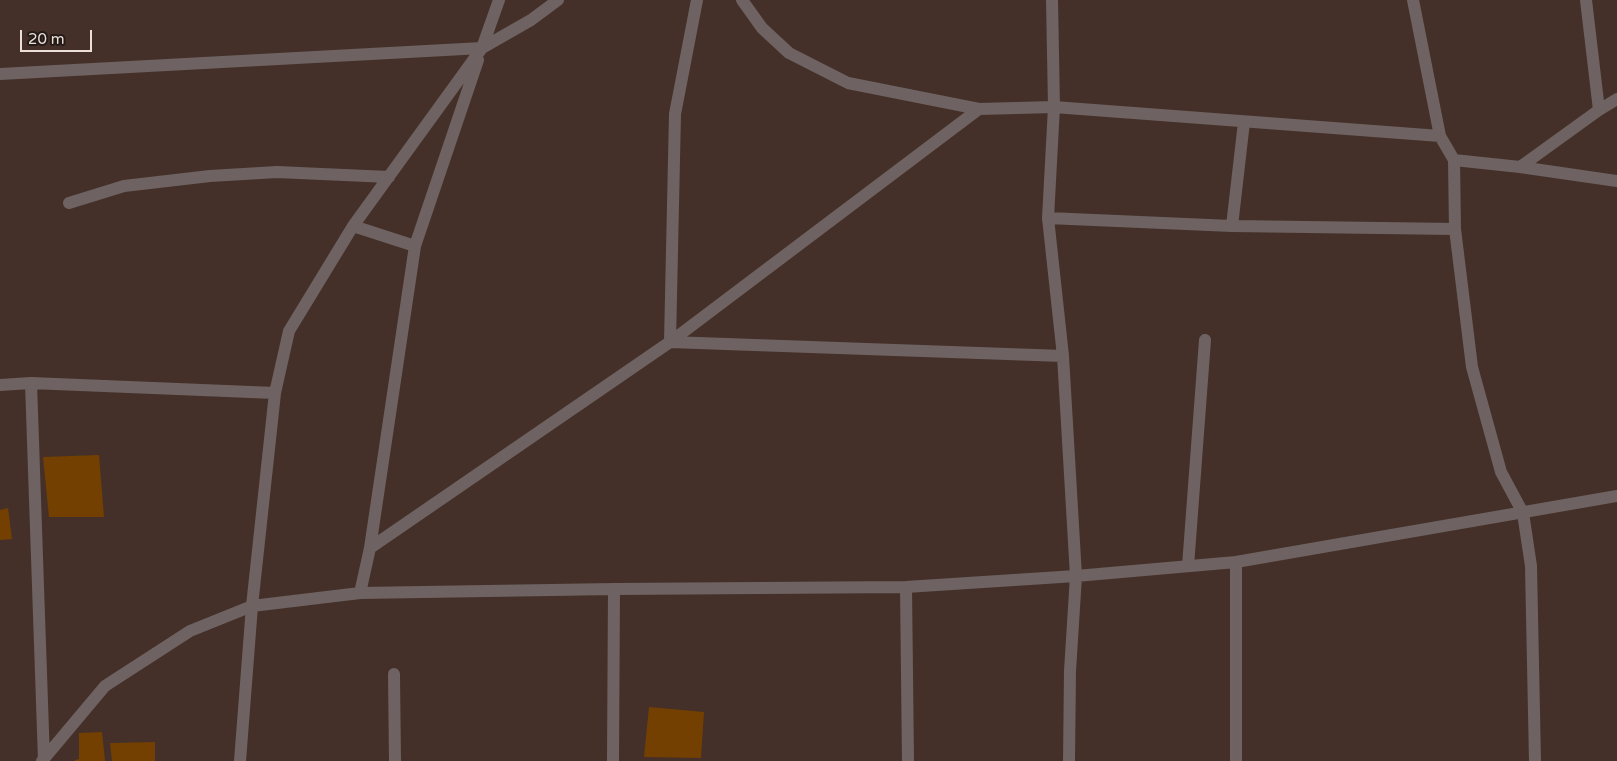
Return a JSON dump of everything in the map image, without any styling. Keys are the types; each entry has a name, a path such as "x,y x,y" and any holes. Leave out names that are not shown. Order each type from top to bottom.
{"street":[{"path":"360,593 370,548 415,246 499,0"},
{"path":"240,761 252,606 275,394 289,331 353,226 482,48 532,20 558,0"},
{"path":"670,342 675,114 697,0"},
{"path":"742,0 762,28 789,53 848,83 979,108 1054,107 1440,136"},
{"path":"1052,0 1054,107 1048,218 1063,356 1076,576 1070,671 1069,761"},
{"path":"1413,0 1440,136 1454,160 1455,229 1472,367 1502,472 1523,513 1531,566 1535,761"},
{"path":"1586,0 1599,110"},
{"path":"0,74 482,48"},
{"path":"1520,167 1617,99"},
{"path":"370,548 670,342 979,108"},
{"path":"1232,226 1244,122"},
{"path":"1454,160 1617,181"},
{"path":"69,203 124,186 210,176 278,172 389,176"},
{"path":"1048,218 1232,226 1455,229"},
{"path":"353,226 415,246"},
{"path":"1188,566 1205,340"},
{"path":"670,342 1063,356"},
{"path":"0,384 31,382 275,394"},
{"path":"31,382 43,761"},
{"path":"43,761 105,686 190,631 252,606 360,593 906,587 1076,576 1236,562 1617,496"},
{"path":"1236,562 1236,761"},
{"path":"906,587 908,761"},
{"path":"614,589 614,761"},
{"path":"394,674 395,761"}],"building":[{"path":"99,455 104,517 49,517 43,457"},
{"path":"8,508 12,539 0,540 0,510"},
{"path":"649,707 704,712 701,758 644,757"},
{"path":"102,732 105,761 75,761 79,759 79,733"},
{"path":"155,742 155,761 112,761 110,743"}]}
